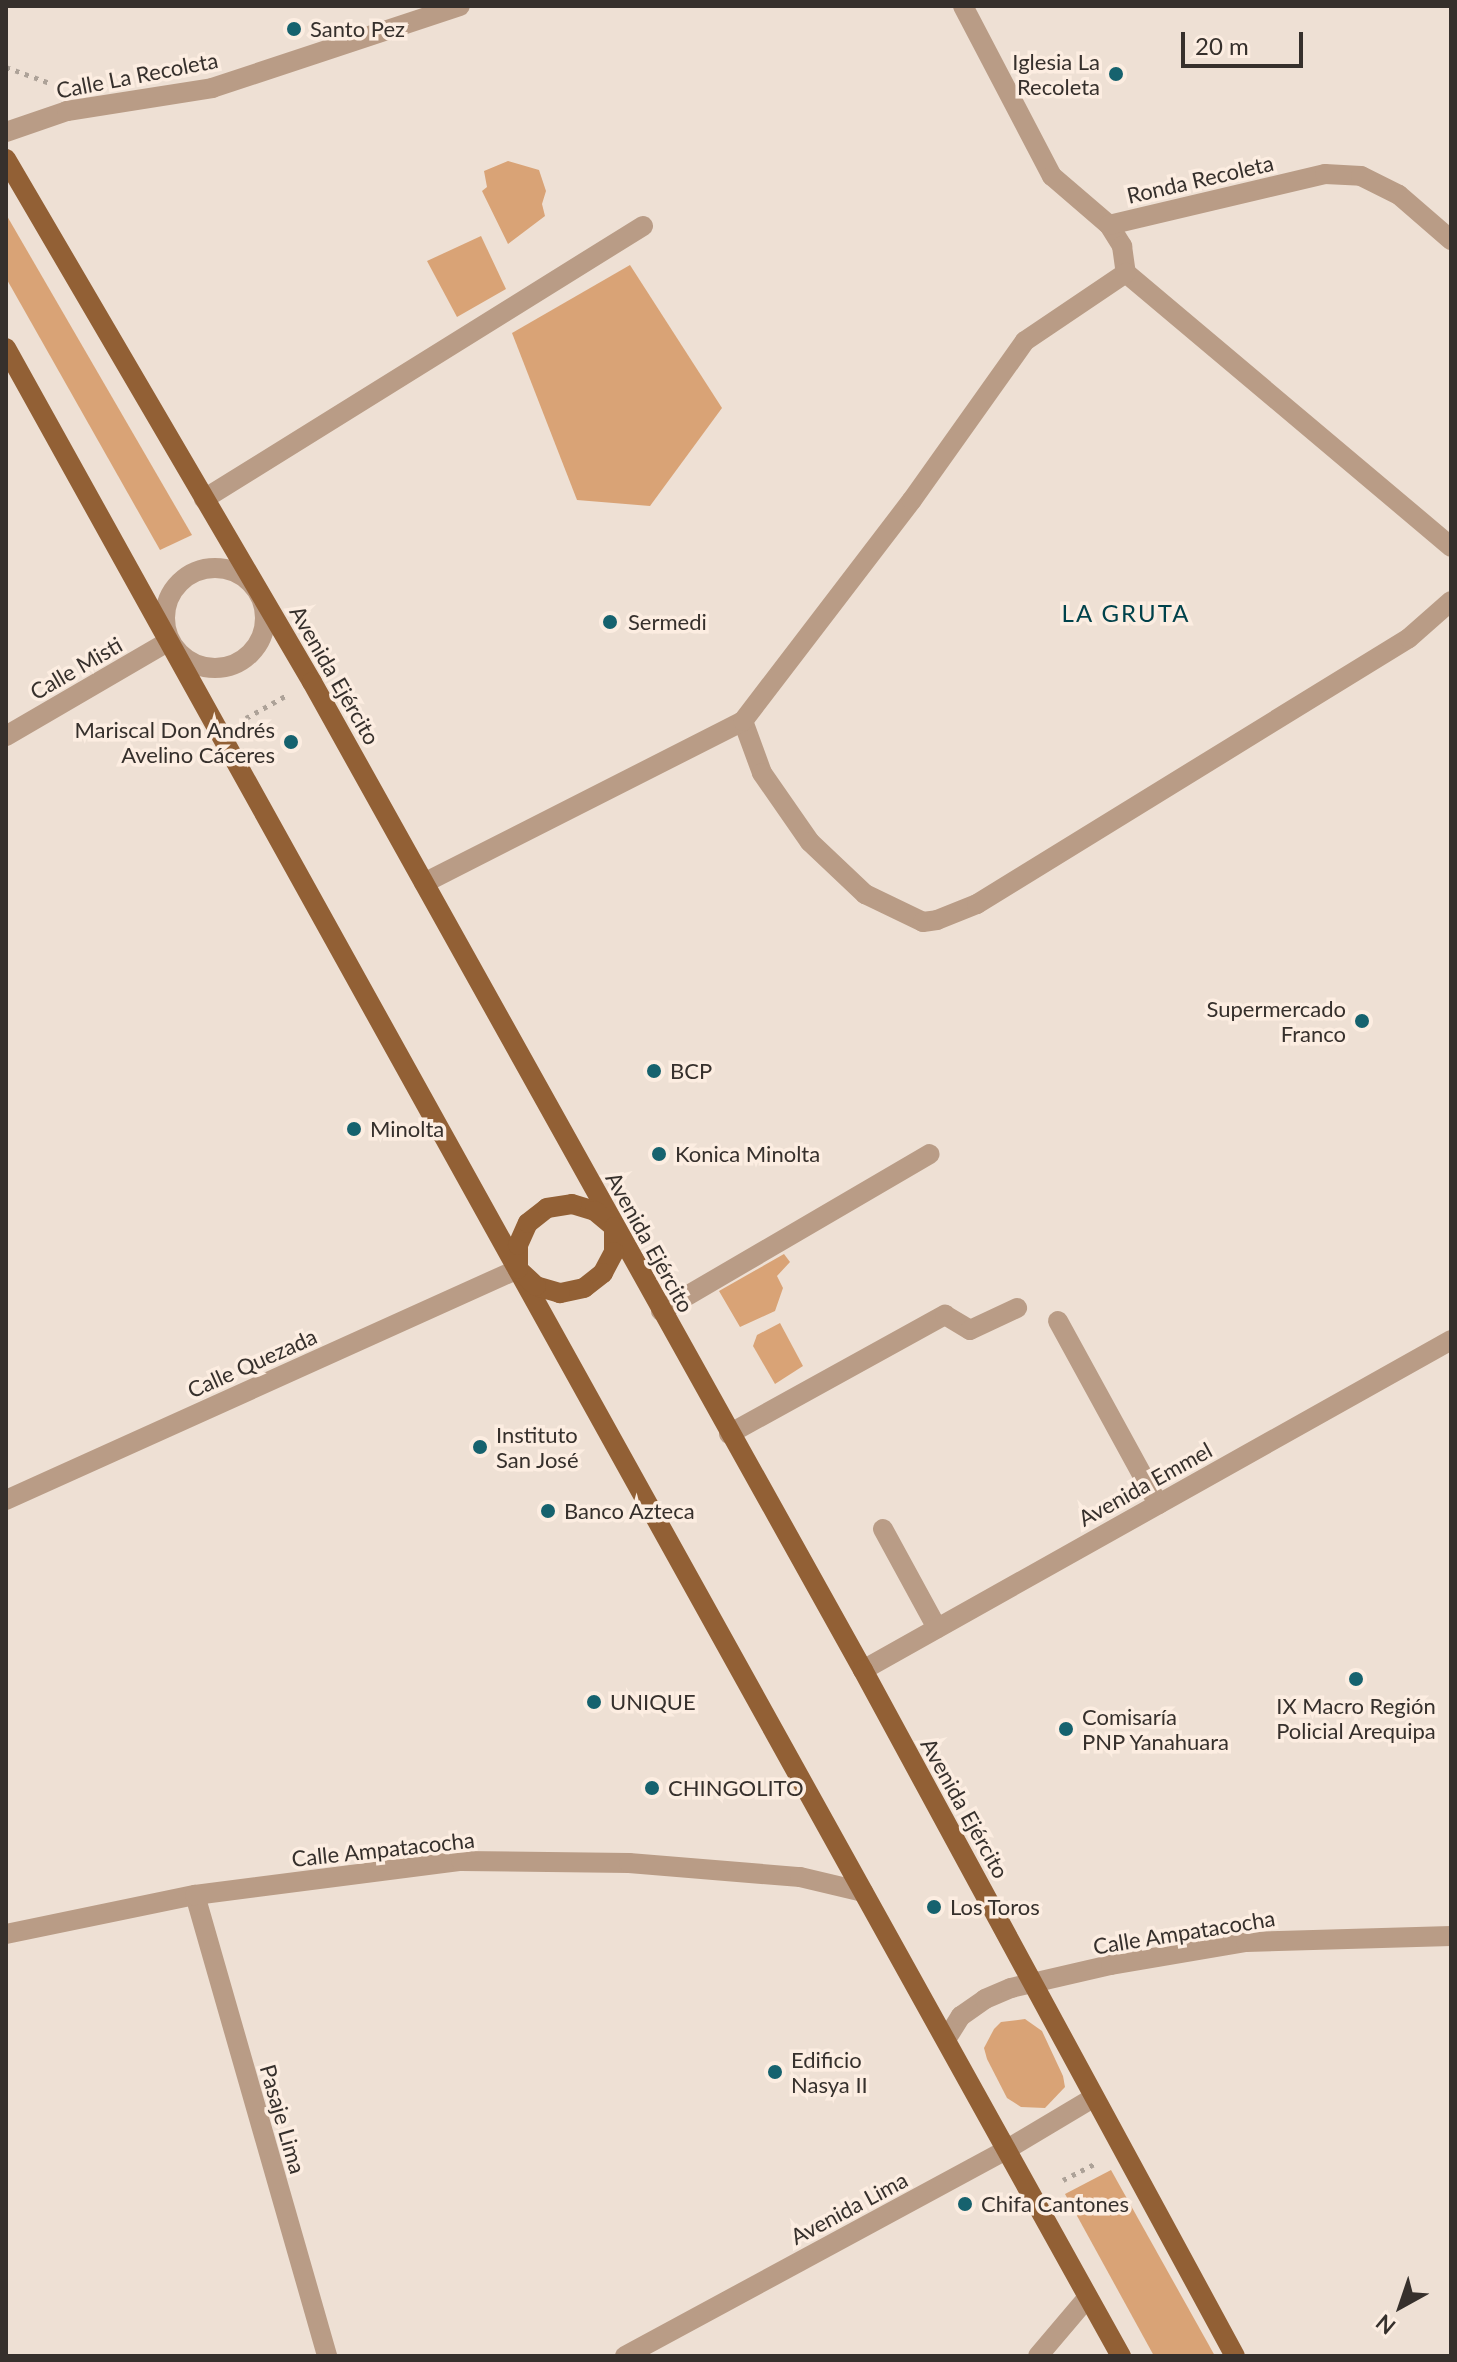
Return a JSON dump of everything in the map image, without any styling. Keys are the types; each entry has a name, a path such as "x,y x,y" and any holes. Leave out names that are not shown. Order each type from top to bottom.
{"main road":[{"name":"Avenida Ejército","path":"6,159 262,596 424,883 863,1670 1235,2356"},
{"path":"6,348 947,2038 1004,2151 1121,2356"},
{"path":"572,1204 595,1211 614,1227 614,1252 603,1273 584,1288 560,1293 536,1286 518,1269 518,1245 528,1223 547,1208 572,1204"}],"street":[{"name":"Calle La Recoleta","path":"6,132 67,111 212,88 460,6"},
{"name":"Ronda Recoleta","path":"963,6 1052,176 1109,225 1325,174 1361,176 1399,195 1451,240"},
{"path":"1109,225 1122,246 1126,273 1451,547"},
{"path":"204,499 643,226"},
{"path":"424,883 743,721 912,500 1025,341 1126,273"},
{"path":"218,568 243,576 262,596 266,621 257,646 237,663 212,668 187,661 169,641 164,616 172,591 192,573 218,568"},
{"path":"743,721 762,773 810,842 865,894 923,922 937,920 977,904 1396,647 1451,601"},
{"name":"Calle Misti","path":"6,736 169,641"},
{"path":"661,1311 930,1154"},
{"name":"Calle Quezada","path":"6,1500 518,1269"},
{"path":"729,1434 945,1315 970,1330 1017,1308"},
{"path":"1058,1321 1158,1504"},
{"name":"Avenida Emmel","path":"863,1670 1451,1340"},
{"path":"883,1529 937,1628"},
{"name":"Calle Ampatacocha","path":"6,1934 195,1895 461,1861 629,1863 800,1877 863,1892"},
{"name":"Pasaje Lima","path":"195,1895 327,2356"},
{"name":"Calle Ampatacocha","path":"947,2038 961,2016 985,1999 1033,1983 1246,1942 1451,1936"},
{"name":"Avenida Lima","path":"625,2356 1004,2151 1093,2098"},
{"path":"1038,2356 1088,2297"}],"path":[{"path":"6,67 64,88"},
{"path":"242,720 292,692"},
{"path":"1063,2180 1104,2159"}],"shaded area":[{"path":"508,161 539,170 546,191 542,204 545,216 508,244 482,191 487,187 484,171"},
{"path":"6,216 192,535 160,550 6,278"},
{"path":"481,236 506,289 457,317 427,261"},
{"path":"630,265 722,408 650,506 577,500 512,333"},
{"path":"784,1254 790,1262 777,1276 783,1288 775,1311 740,1327 719,1291"},
{"path":"780,1323 803,1366 775,1384 753,1346 757,1335"},
{"path":"1025,2019 1042,2031 1063,2076 1065,2087 1045,2108 1021,2107 1007,2098 984,2048 1001,2022"},
{"path":"1111,2170 1215,2356 1154,2356 1065,2194"}],"place":[{"name":"Santo Pez","path":"294,29"},
{"name":"Iglesia La Recoleta","path":"1116,74"},
{"name":"Sermedi","path":"610,622"},
{"name":"Mariscal Don Andrés Avelino Cáceres","path":"291,742"},
{"name":"Supermercado Franco","path":"1362,1021"},
{"name":"BCP","path":"654,1071"},
{"name":"Minolta","path":"354,1129"},
{"name":"Konica Minolta","path":"659,1154"},
{"name":"Instituto San José","path":"480,1447"},
{"name":"Banco Azteca","path":"548,1511"},
{"name":"IX Macro Región Policial Arequipa","path":"1356,1679"},
{"name":"UNIQUE","path":"594,1702"},
{"name":"Comisaría PNP Yanahuara","path":"1066,1729"},
{"name":"CHINGOLITO","path":"652,1788"},
{"name":"Los Toros","path":"934,1907"},
{"name":"Edificio Nasya II","path":"775,2072"},
{"name":"Chifa Cantones","path":"965,2204"}],"district":[{"name":"LA GRUTA","path":"1126,613"}]}
